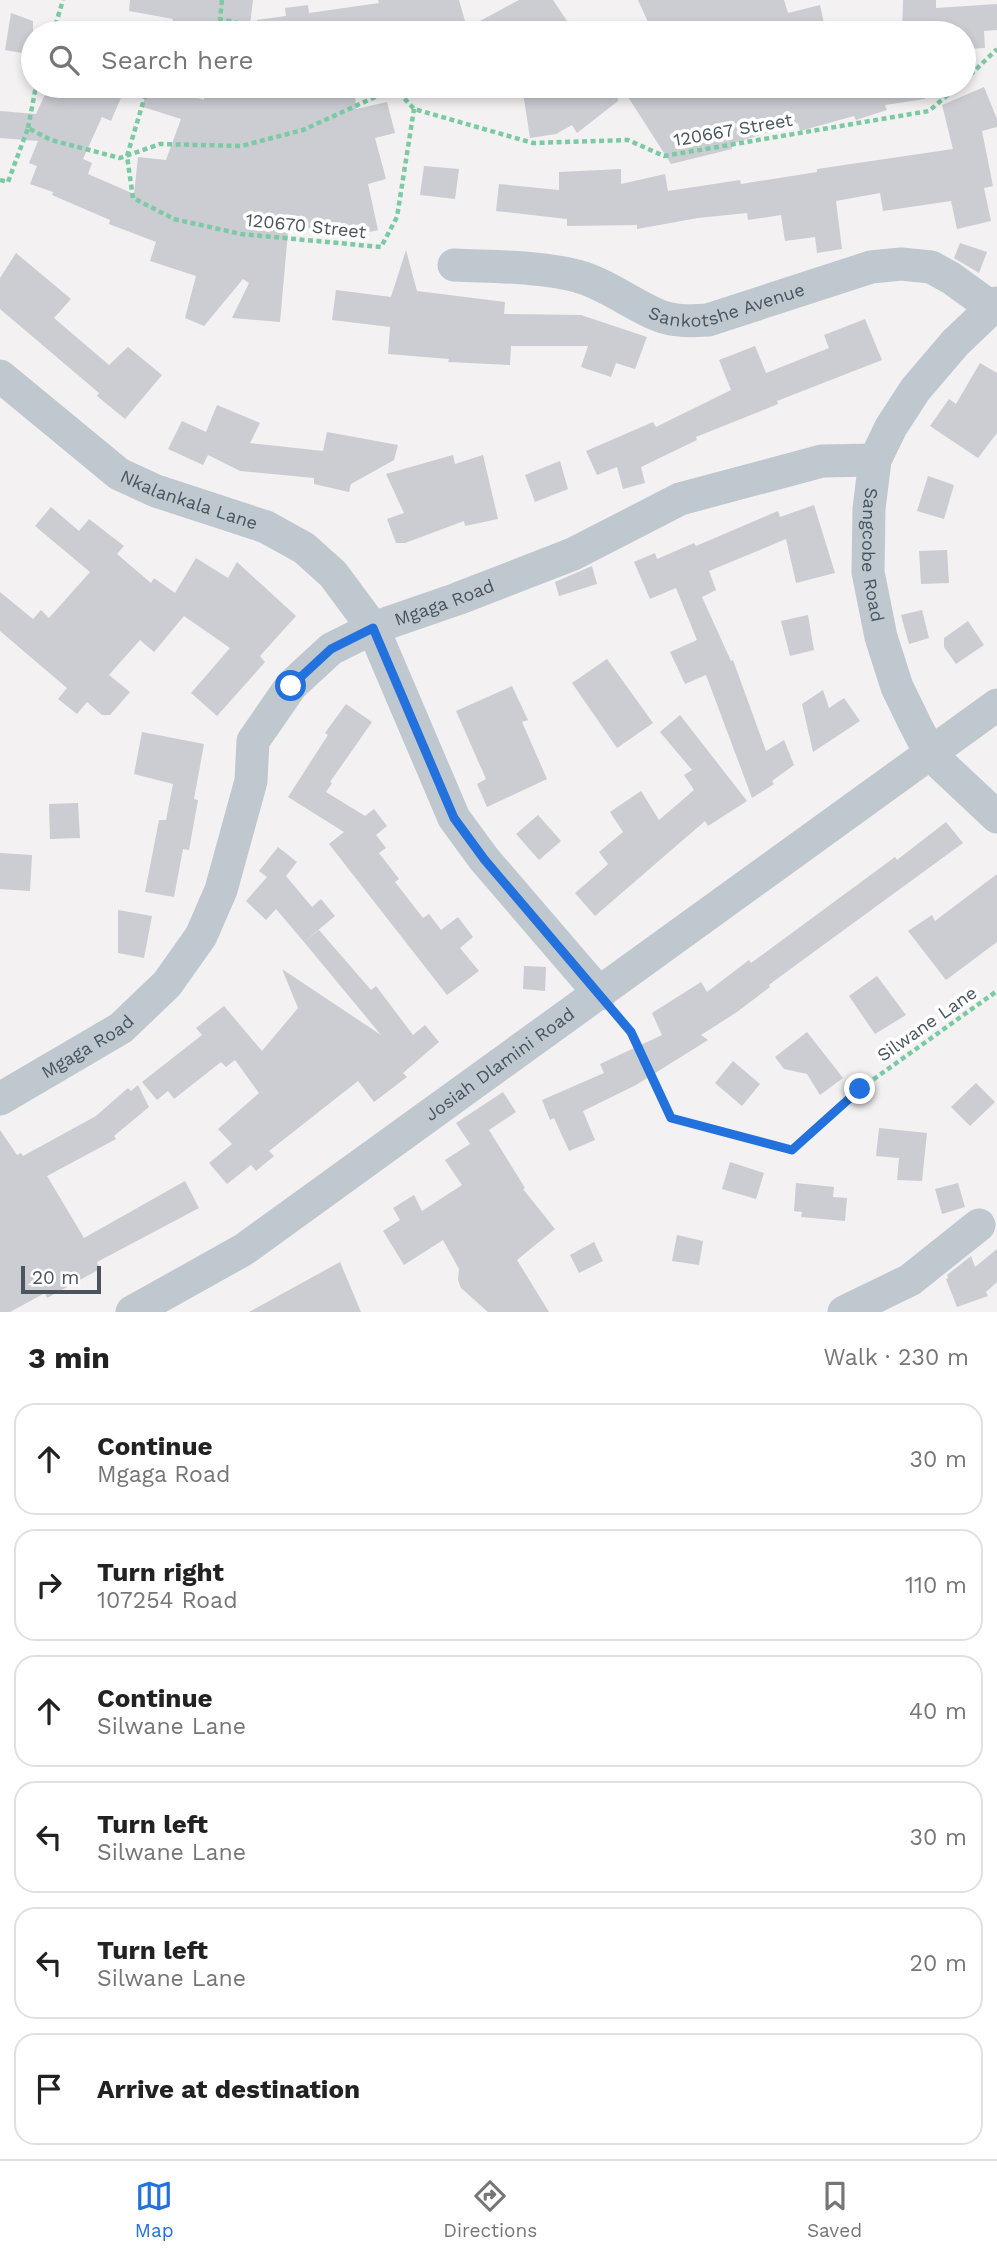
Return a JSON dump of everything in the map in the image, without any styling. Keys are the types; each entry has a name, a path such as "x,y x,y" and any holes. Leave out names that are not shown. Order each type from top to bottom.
{"street":[{"name":"Sankotshe Avenue","path":"454,265 549,270 580,277 660,316 684,321 708,320 872,267 901,264 931,267 994,305"},
{"name":"Sangcobe Road","path":"994,305 955,343 915,390 891,427 875,460 869,509 868,572 881,637 897,687 932,755 997,817"},
{"name":"Nkalankala Lane","path":"0,376 119,474 156,491 266,527 304,548 333,574 373,628 454,818 484,859 600,993"},
{"name":"Mgaga Road","path":"0,1099 121,1028 167,984 201,936 221,890 251,782 253,741 291,686 331,649 373,628 573,554 680,499 822,461 875,460"},
{"name":"Josiah Dlamini Road","path":"132,1312 243,1250 932,755 997,705"},
{"path":"844,1312 910,1280 979,1225"}],"path":[{"path":"56,21 63,0"},
{"path":"222,0 220,19 229,21"},
{"path":"976,69 997,49"},
{"path":"0,180 8,182 28,128 34,98"},
{"path":"127,156 144,98"},
{"path":"28,128 51,140 120,158 160,144 241,146 303,130 371,98"},
{"path":"404,98 414,109"},
{"name":"120667 Street","path":"414,109 533,143 628,140 664,156 929,111 944,98"},
{"name":"120670 Street","path":"127,156 133,198 174,219 241,234 381,247 397,217 414,109"},
{"name":"Silwane Lane","path":"600,993 631,1032 671,1118 792,1150 860,1089 997,991"}],"building":[{"path":"130,0 253,0 250,21 173,21 129,11"},
{"path":"378,0 459,0 465,21 257,21 286,16 285,8 308,5 309,13 379,3"},
{"path":"519,0 553,0 567,21 480,21"},
{"path":"638,0 784,0 788,13 820,5 823,21 648,21"},
{"path":"903,0 936,0 936,8 997,4 997,30 984,31 985,48 976,48 976,21 902,21"},
{"path":"11,13 33,21 21,21 21,53 5,50"},
{"path":"984,87 997,119 997,127 982,131 993,186 984,188 991,221 957,229 951,201 883,211 880,193 836,201 842,249 817,253 815,237 785,241 781,215 748,220 747,213 698,218 637,229 637,225 567,226 567,219 496,211 499,184 559,190 559,172 621,169 621,184 665,174 668,191 740,180 741,184 817,172 817,169 953,149 942,105 958,98 976,98 976,90"},
{"path":"43,98 121,98 111,121 102,117 83,159 92,163 88,174 134,194 138,157 166,160 181,119 143,107 144,98 355,98 356,109 387,102 395,133 375,138 386,179 368,184 378,230 344,238 341,222 288,232 280,322 232,318 249,283 243,279 204,326 185,318 196,276 150,261 156,242 109,224 110,220 52,195 53,192 30,184 37,166 29,163 38,141 0,138 0,111 36,114"},
{"path":"524,98 618,98 618,101 577,133 572,125 556,134 530,138"},
{"path":"629,98 925,98 885,105 887,110 856,120 854,116 800,131 798,123 731,144 732,149 671,164"},
{"path":"424,166 459,169 455,199 420,195"},
{"path":"960,243 987,252 979,273 954,258"},
{"path":"406,250 417,291 505,302 504,314 581,315 647,337 635,369 616,363 611,377 581,367 588,346 511,346 510,365 448,362 449,359 388,354 390,327 332,320 336,290 391,297"},
{"path":"16,253 71,299 54,318 109,365 128,347 162,375 125,419 97,396 99,393 0,309 0,278"},
{"path":"865,319 882,360 777,401 778,404 696,437 697,440 641,467 645,483 623,489 617,467 597,475 586,451 653,422 656,427 731,390 719,360 755,346 766,373 829,348 824,335"},
{"path":"980,363 997,373 997,433 978,458 930,426 949,399 956,404"},
{"path":"217,405 260,423 250,443 323,451 327,432 398,445 394,460 351,484 349,492 314,484 314,478 240,471 208,455 203,465 168,449 182,421 206,432"},
{"path":"453,455 455,464 483,455 498,519 465,526 464,521 405,543 396,543 387,519 404,513 386,474"},
{"path":"560,461 568,489 535,502 525,475"},
{"path":"928,476 954,485 944,519 917,511"},
{"path":"814,505 835,573 796,583 786,539 709,571 716,590 702,597 731,661 733,660 766,751 784,740 794,765 772,781 774,784 752,798 706,675 685,684 670,652 697,640 676,588 650,599 634,562 655,553 657,559 694,543 696,546 778,511 780,517"},
{"path":"51,507 79,531 89,519 124,546 117,554 151,583 154,578 175,593 196,558 228,578 237,562 296,616 260,656 265,662 217,716 191,693 230,648 184,616 154,652 140,640 109,675 130,692 110,715 102,715 87,702 77,714 58,699 67,688 0,631 0,592 33,619 41,610 49,618 90,572 35,526"},
{"path":"947,550 949,583 921,584 919,551"},
{"path":"592,566 597,584 559,596 555,582"},
{"path":"922,610 929,638 909,644 901,615"},
{"path":"808,615 814,650 790,656 781,621"},
{"path":"968,621 984,645 956,664 944,647 944,638"},
{"path":"607,659 653,723 617,748 572,683"},
{"path":"512,686 528,720 522,722 547,779 487,807 477,784 486,779 456,711"},
{"path":"823,690 829,708 844,698 860,721 813,752 802,704"},
{"path":"346,704 372,722 330,782 332,783 326,792 365,816 374,809 387,826 376,835 386,848 379,853 399,879 395,882 423,918 429,914 441,930 458,917 473,937 460,948 479,971 447,995 329,844 344,832 288,797 328,735 325,733"},
{"path":"680,715 747,801 708,826 705,821 595,916 575,893 608,864 599,852 623,832 610,812 641,791 659,820 694,790 684,775 692,770 660,732"},
{"path":"142,732 204,744 194,799 198,800 189,850 183,849 174,897 145,892 159,820 166,820 173,784 134,774"},
{"path":"78,803 80,838 50,839 49,804"},
{"path":"538,815 561,841 539,860 516,834"},
{"path":"946,822 963,843 774,981 737,1012 701,1035 708,1040 636,1085 583,1111 595,1140 569,1151 554,1118 550,1120 542,1100 604,1073 600,1064 662,1035 652,1013 701,982 707,992 749,960 751,963 895,857 897,860"},
{"path":"278,847 297,862 286,876 312,907 321,899 335,916 304,942 276,909 266,920 246,901 267,877 259,871"},
{"path":"0,853 32,855 30,891 0,889"},
{"path":"997,874 997,942 946,980 908,931 932,915 935,921"},
{"path":"118,910 152,916 144,958 118,953"},
{"path":"319,930 371,990 376,986 413,1035 425,1025 439,1042 403,1073 407,1077 374,1102 358,1081 269,1151 274,1156 256,1171 251,1165 227,1184 209,1163 232,1144 218,1129 259,1093 235,1060 226,1067 221,1062 174,1099 168,1091 157,1100 142,1082 202,1035 196,1028 224,1006 262,1051 298,1008 282,969 381,1035 304,942"},
{"path":"524,966 546,967 545,991 523,989"},
{"path":"877,976 906,1015 875,1034 849,996"},
{"path":"807,1032 843,1078 820,1095 807,1074 784,1069 775,1057"},
{"path":"733,1061 760,1084 742,1106 715,1083"},
{"path":"976,1083 995,1102 970,1126 951,1107"},
{"path":"138,1085 149,1107 114,1136 116,1139 47,1176 84,1238 185,1181 199,1208 97,1262 100,1269 47,1298 45,1293 10,1312 0,1312 0,1130 17,1155 21,1153 23,1156 96,1116 128,1088 131,1091"},
{"path":"503,1092 516,1112 489,1130 525,1188 523,1189 555,1229 517,1260 549,1312 488,1312 461,1288 458,1280 459,1269 443,1240 404,1265 383,1231 400,1220 393,1208 414,1195 422,1211 462,1185 445,1160 470,1144 456,1123"},
{"path":"879,1128 927,1133 922,1181 897,1180 899,1158 876,1156"},
{"path":"730,1162 764,1173 756,1199 722,1189"},
{"path":"796,1183 834,1187 833,1197 847,1198 845,1221 801,1217 802,1212 794,1211"},
{"path":"958,1183 965,1207 942,1214 935,1189"},
{"path":"677,1235 703,1241 699,1265 672,1261"},
{"path":"594,1242 603,1261 579,1273 570,1255"},
{"path":"997,1249 997,1282 986,1292 988,1296 957,1307 946,1279 947,1275 971,1256 975,1267"},
{"path":"340,1262 361,1312 249,1312"}],"route":[{"path":"291,686 331,649 373,628 454,818 484,859 631,1032 671,1118 792,1150 860,1089"}]}
